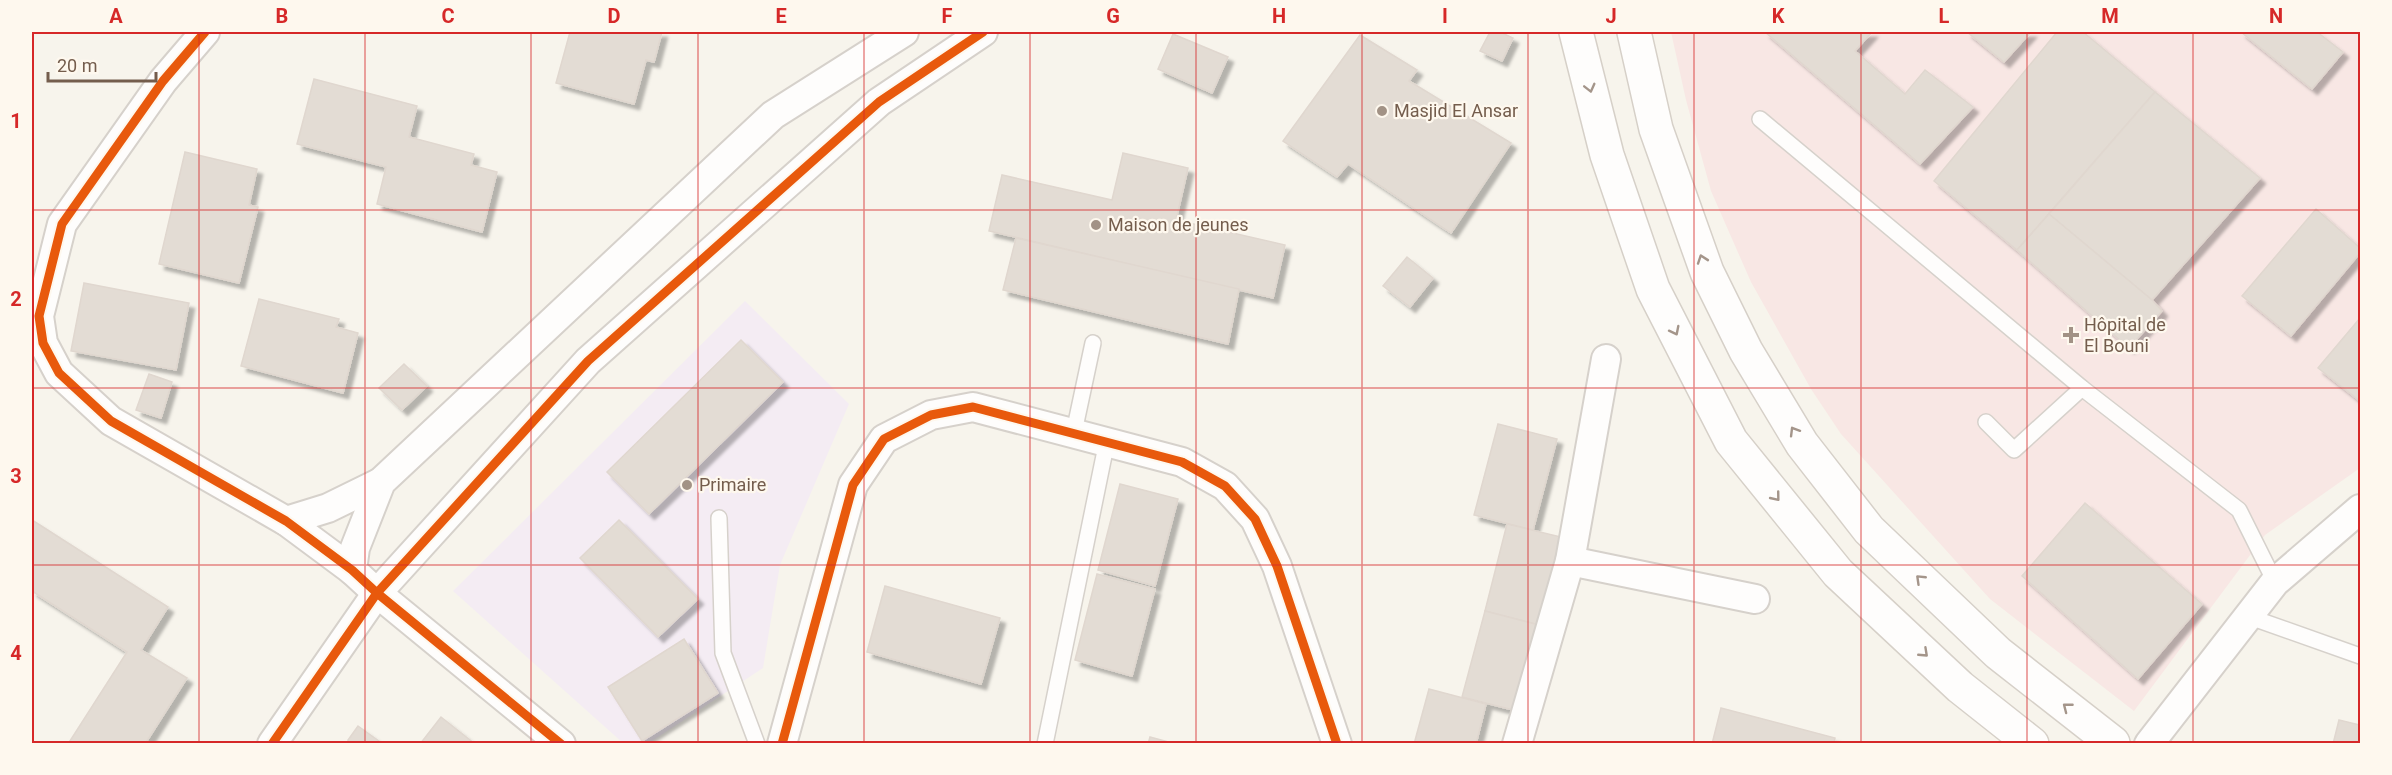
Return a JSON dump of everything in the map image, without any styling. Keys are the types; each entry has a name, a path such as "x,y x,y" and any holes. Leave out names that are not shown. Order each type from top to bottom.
{"main road":[{"path":"1576,32 1607,155 1653,289 1731,441 1838,573 1960,687 2032,744"},
{"path":"1634,32 1656,129 1707,272 1746,351 1802,444 1869,530 1998,653 2112,743 2124,744"}],"street":[{"path":"204,32 163,81 62,224 39,316 37,340 59,373 111,421 286,521 352,570 561,744"},
{"path":"286,521 328,508 381,482 773,115 904,32"},
{"path":"272,744 377,593 588,361 879,102 983,32"},
{"path":"1517,744 1569,561 1606,359"},
{"path":"782,744 853,485 884,439 931,414 973,407 1182,462 1225,486 1255,519 1277,566 1337,744"},
{"path":"352,570 358,540 381,482"},
{"path":"2149,744 2275,582 2361,509"},
{"path":"1569,561 1755,599"}],"lane":[{"path":"1760,119 2082,388 2239,510 2275,582"},
{"path":"1074,432 1093,343"},
{"path":"1986,422 2014,450 2082,388"},
{"path":"1045,744 1107,441"},
{"path":"718,518 723,653 757,744"},
{"path":"2247,616 2361,656"}],"shaded area":[{"name":"Hôpital de El Bouni","path":"1671,32 2360,32 2360,468 2265,535 2134,711 1990,599 1841,434 1811,389 1751,282 1711,191 1686,100"},
{"name":"Primaire","path":"745,301 849,404 780,565 763,668 649,743 623,743 453,591"}],"building":[{"path":"570,32 662,32 654,62 646,60 634,104 556,83"},
{"path":"1490,32 1500,32 1513,38 1502,61 1480,51"},
{"path":"1765,32 1872,32 1855,51 1905,94 1925,70 1973,107 1920,164"},
{"path":"1967,32 2031,32 2004,62"},
{"path":"2057,32 2083,32 2155,92 2017,250 1934,181"},
{"path":"2241,32 2317,32 2343,52 2312,89"},
{"path":"1173,34 1228,57 1212,93 1158,69"},
{"name":"Masjid El Ansar","path":"1360,35 1417,70 1409,81 1511,143 1451,233 1348,164 1337,177 1283,141"},
{"path":"314,79 417,106 409,137 474,154 471,165 497,172 482,232 377,204 386,167 297,144"},
{"path":"2155,92 2260,178 2152,300 2049,214"},
{"path":"185,152 257,169 249,205 258,207 239,283 159,264"},
{"name":"Maison de jeunes","path":"1123,153 1188,168 1176,220 1285,245 1273,298 989,231 1002,175 1112,200"},
{"path":"2316,209 2360,248 2360,253 2291,336 2242,296"},
{"path":"2049,214 2152,300 2162,311 2129,348 2017,250"},
{"path":"1016,238 1239,289 1228,344 1003,290"},
{"path":"1407,257 1433,278 1410,307 1383,286"},
{"path":"84,283 189,303 176,370 71,351"},
{"path":"259,299 339,319 336,327 358,333 343,393 241,366"},
{"path":"2360,318 2360,401 2318,368"},
{"path":"741,340 783,382 649,514 607,472"},
{"path":"404,364 427,386 402,410 379,388"},
{"path":"149,374 172,382 161,418 136,410"},
{"path":"1498,424 1557,439 1533,530 1474,515"},
{"path":"1120,484 1178,499 1155,586 1098,570"},
{"path":"2085,503 2202,604 2138,679 2022,576"},
{"path":"32,520 168,607 141,650 187,678 145,744 68,744 127,652 32,591"},
{"path":"619,520 698,599 658,637 580,558"},
{"path":"1507,524 1565,538 1543,626 1485,611"},
{"path":"1097,574 1155,589 1132,676 1075,660"},
{"path":"885,586 1000,618 981,684 867,652"},
{"path":"1485,611 1543,626 1521,712 1462,697"},
{"path":"684,639 718,693 642,741 608,687"},
{"path":"1429,689 1486,704 1476,744 1414,744"},
{"path":"1721,708 1835,738 1834,744 1712,744"},
{"path":"441,717 475,744 420,744"},
{"path":"2339,720 2360,725 2360,744 2333,744"},
{"path":"358,726 383,744 348,744 348,740"},
{"path":"1150,737 1176,744 1148,744"}],"cycle path":[{"path":"205,32 163,81 62,224 39,316 43,343 59,373 111,421 286,521 352,570 561,744"},
{"path":"272,744 377,593 588,361 879,102 983,32"},
{"path":"782,744 853,485 884,439 931,415 973,407 1182,462 1225,486 1255,519 1277,566 1337,744"}],"place":[{"name":"Masjid El Ansar","path":"1382,111"},
{"name":"Maison de jeunes","path":"1096,225"},
{"name":"Hôpital de El Bouni","path":"2071,335"},
{"name":"Primaire","path":"687,485"}]}
